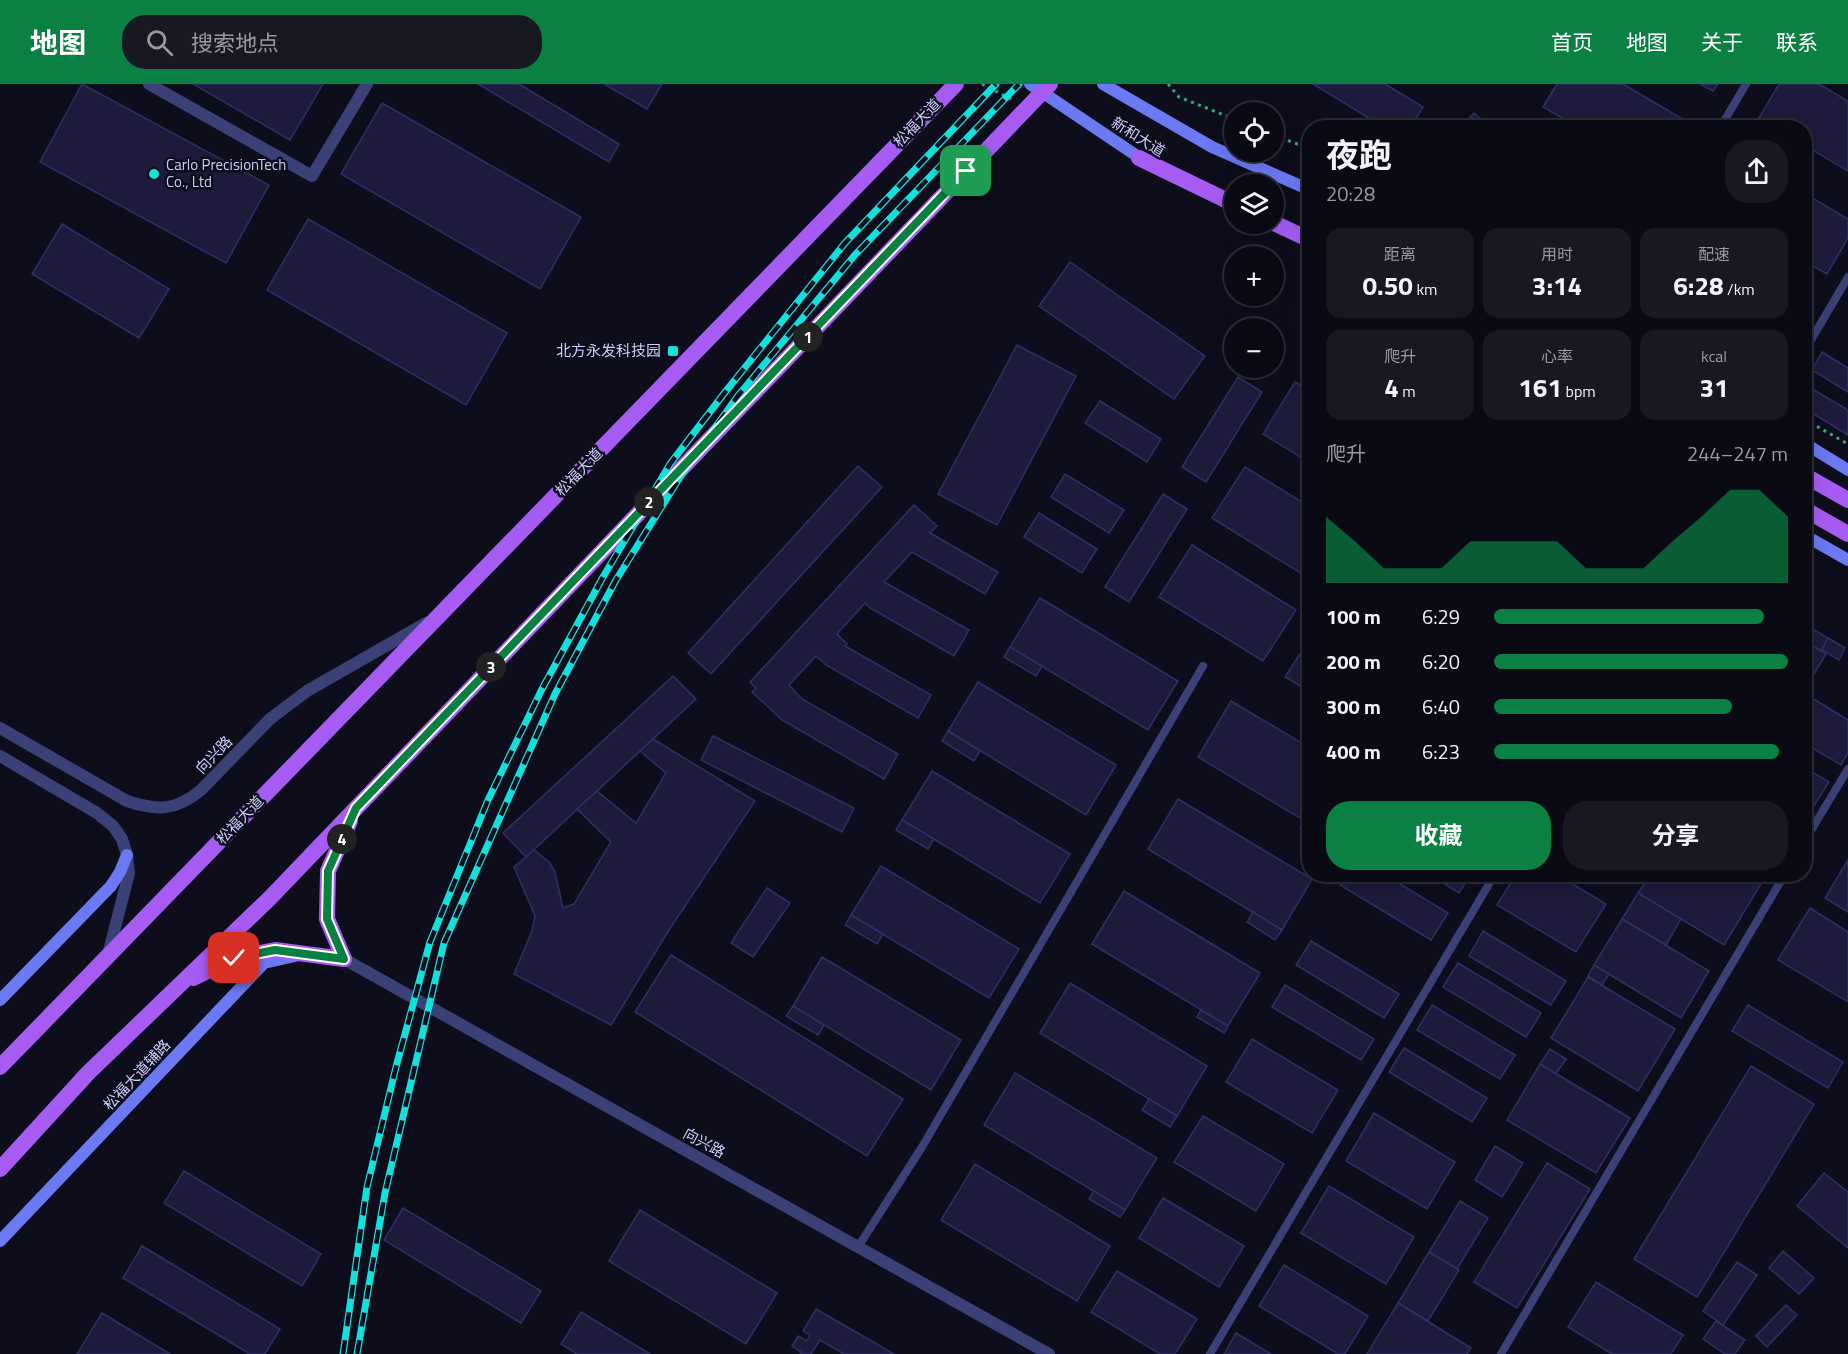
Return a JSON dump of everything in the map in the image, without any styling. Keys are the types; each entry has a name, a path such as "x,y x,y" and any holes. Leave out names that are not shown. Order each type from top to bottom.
{"main road":[{"name":"松福大道","path":"0,1067 956,84"},
{"name":"新和大道","path":"1103,84 1212,147 1302,186"},
{"path":"2,1166 88,1073 270,898 1027,108 1041,86"},
{"name":"新和大道","path":"1041,86 1139,158"},
{"path":"1212,147 1302,195"},
{"path":"1139,158 1224,201"},
{"path":"1284,228 1302,236"},
{"path":"1283,234 1302,244"},
{"path":"1812,447 1848,470"},
{"path":"1812,480 1848,500"},
{"path":"1812,513 1848,534"},
{"path":"1812,540 1848,560"},
{"path":"344,959 327,919 328,871 356,808"},
{"path":"0,1000 111,886 127,855"},
{"path":"179,986 234,958 275,950 344,959"},
{"name":"松福大道辅路","path":"0,1241 264,963 308,953"}],"street":[{"path":"149,84 312,176 367,84"},
{"name":"向兴路","path":"0,728 127,801 144,807 160,809 176,806 189,800 201,790 270,719 307,690 438,617"},
{"path":"0,756 97,813 113,826 122,839 129,873 108,957"},
{"name":"向兴路","path":"344,959 1049,1354"}],"lane":[{"path":"1725,120 1746,84"},
{"path":"1812,338 1848,277"},
{"path":"858,1247 922,1147 1203,666"},
{"path":"1812,829 1848,769"},
{"path":"1210,1354 1490,882"},
{"path":"1501,1354 1780,882"}],"path":[{"path":"982,84 1027,108"},
{"path":"1168,84 1179,97 1224,115"},
{"path":"1284,139 1302,146"},
{"path":"1812,424 1848,444"}],"building":[{"name":"Carlo PrecisionTech Co., Ltd","path":"82,84 269,185 226,263 40,162"},
{"path":"193,84 323,84 290,140"},
{"path":"478,84 519,84 619,144 609,162"},
{"path":"604,84 662,84 647,109"},
{"path":"1313,84 1385,84 1423,107 1415,120 1372,120"},
{"path":"1557,84 1623,84 1684,120 1565,120 1543,107"},
{"path":"1700,84 1718,84 1713,91"},
{"path":"1779,84 1819,84 1848,101 1848,171 1812,150 1812,120 1762,120 1759,118"},
{"path":"382,103 581,217 540,289 341,174"},
{"path":"1474,113 1481,120 1467,120"},
{"path":"1812,198 1848,219 1848,238 1827,274 1812,266"},
{"path":"308,219 507,333 466,405 267,290"},
{"path":"62,224 169,289 139,338 32,274"},
{"path":"1070,262 1205,356 1174,399 1039,306"},
{"path":"1017,345 1076,376 997,525 938,494"},
{"path":"1822,352 1848,368 1848,392 1812,370"},
{"path":"1237,378 1262,392 1206,482 1182,467"},
{"path":"1295,382 1302,386 1302,458 1263,434"},
{"path":"1812,389 1848,410 1848,435 1812,413"},
{"path":"1100,401 1161,439 1147,462 1085,423"},
{"path":"858,466 882,487 711,674 688,653"},
{"path":"1245,467 1302,502 1302,574 1212,518"},
{"path":"1065,474 1124,510 1109,533 1051,497"},
{"path":"1163,494 1187,509 1129,602 1105,587"},
{"path":"914,505 937,526 930,533 998,572 985,594 912,552 884,582 969,630 954,656 865,603 837,634 847,644 845,646 931,695 918,718 826,665 816,656 789,685 802,699 898,754 884,779 782,720 752,692 756,688 750,682"},
{"path":"1039,513 1097,549 1082,573 1024,537"},
{"path":"1192,545 1296,610 1263,661 1159,597"},
{"path":"1040,598 1178,681 1148,730 1010,647"},
{"path":"1812,629 1828,638 1821,651 1812,646"},
{"path":"1828,638 1845,648 1839,660 1822,650"},
{"path":"1812,646 1826,654 1812,677"},
{"path":"1010,647 1042,666 1036,676 1004,657"},
{"path":"1302,650 1302,687 1285,677"},
{"path":"673,676 696,699 526,857 503,833"},
{"path":"978,682 1116,765 1086,815 948,731"},
{"path":"1812,698 1848,720 1848,753 1841,765 1812,748"},
{"path":"1231,701 1302,743 1302,819 1198,757"},
{"path":"948,731 980,751 974,761 942,741"},
{"path":"713,736 854,808 842,832 701,760"},
{"path":"653,739 755,801 669,930 611,1025 514,974 532,931 535,916 514,867 534,850 549,862 555,872 563,908 574,904 611,842 577,809 597,791 636,823 666,773 640,751"},
{"path":"932,771 1070,854 1040,903 902,820"},
{"path":"1812,772 1829,782 1812,809"},
{"path":"1178,799 1302,873 1302,882 1310,882 1282,930 1148,849"},
{"path":"902,820 934,839 928,849 896,830"},
{"path":"1848,860 1848,912 1825,898"},
{"path":"881,866 1019,949 989,998 851,915"},
{"path":"1342,882 1397,882 1448,913 1431,940 1340,885"},
{"path":"1442,882 1466,882 1459,893"},
{"path":"1511,882 1569,882 1606,904 1576,952 1497,905"},
{"path":"1645,882 1762,882 1724,945 1638,893"},
{"path":"767,888 790,903 753,957 731,943"},
{"path":"1124,891 1260,973 1228,1026 1092,944"},
{"path":"1638,893 1681,919 1666,945 1622,919"},
{"path":"1810,908 1848,932 1848,1002 1778,960"},
{"path":"1253,912 1282,930 1275,940 1247,922"},
{"path":"851,915 883,934 877,944 845,925"},
{"path":"1622,919 1709,971 1681,1018 1594,965"},
{"path":"1483,931 1566,981 1551,1005 1469,956"},
{"path":"1311,941 1399,994 1384,1018 1296,965"},
{"path":"671,955 903,1099 867,1156 635,1012"},
{"path":"822,957 961,1040 931,1090 793,1006"},
{"path":"1458,963 1541,1013 1526,1037 1443,987"},
{"path":"1594,965 1609,974 1602,985 1588,976"},
{"path":"1588,977 1675,1029 1638,1091 1551,1038"},
{"path":"1070,983 1207,1066 1177,1116 1040,1033"},
{"path":"1285,985 1374,1039 1361,1060 1272,1007"},
{"path":"1432,1005 1515,1055 1500,1079 1417,1030"},
{"path":"1748,1005 1843,1062 1828,1088 1732,1031"},
{"path":"793,1006 824,1025 818,1035 786,1016"},
{"path":"1201,1010 1228,1026 1224,1033 1197,1017"},
{"path":"1252,1039 1338,1090 1312,1133 1226,1082"},
{"path":"1404,1048 1487,1098 1472,1122 1389,1072"},
{"path":"1550,1049 1566,1059 1556,1074 1540,1064"},
{"path":"1540,1064 1630,1118 1596,1173 1507,1120"},
{"path":"1751,1066 1814,1104 1697,1297 1634,1259"},
{"path":"1015,1073 1157,1158 1125,1210 984,1125"},
{"path":"1149,1099 1177,1116 1170,1127 1142,1110"},
{"path":"1374,1113 1455,1162 1427,1209 1346,1161"},
{"path":"1203,1116 1284,1164 1256,1211 1174,1162"},
{"path":"1495,1146 1523,1163 1502,1197 1475,1180"},
{"path":"1547,1163 1590,1189 1517,1308 1474,1282"},
{"path":"975,1164 1110,1246 1077,1301 941,1220"},
{"path":"184,1171 321,1254 302,1286 164,1203"},
{"path":"1824,1173 1848,1192 1848,1248 1797,1206"},
{"path":"1329,1186 1414,1237 1386,1284 1301,1233"},
{"path":"1094,1191 1125,1210 1120,1217 1089,1199"},
{"path":"1163,1198 1244,1246 1219,1287 1139,1238"},
{"path":"1460,1201 1488,1218 1457,1269 1429,1252"},
{"path":"403,1208 541,1291 521,1323 384,1240"},
{"path":"640,1210 777,1293 746,1344 609,1261"},
{"path":"142,1246 280,1329 265,1354 250,1354 123,1278"},
{"path":"1783,1251 1814,1278 1799,1294 1769,1268"},
{"path":"1429,1252 1459,1270 1428,1321 1398,1303"},
{"path":"1737,1262 1757,1275 1723,1325 1703,1311"},
{"path":"1284,1265 1368,1316 1345,1354 1338,1354 1259,1306"},
{"path":"1117,1271 1197,1319 1175,1354 1160,1354 1091,1312"},
{"path":"1596,1282 1683,1335 1671,1354 1612,1354 1568,1327"},
{"path":"1398,1303 1471,1348 1467,1354 1367,1354"},
{"path":"1786,1305 1797,1315 1767,1347 1756,1336"},
{"path":"816,1309 894,1354 844,1354 820,1340 811,1354 800,1354 801,1352 792,1346 798,1336 807,1341 810,1335 803,1331"},
{"path":"581,1312 650,1354 577,1354 561,1344"},
{"path":"102,1313 170,1354 77,1354"},
{"path":"1716,1321 1745,1340 1735,1354 1725,1354 1703,1339"},
{"path":"1236,1333 1271,1354 1224,1354"}],"railway":[{"path":"343,1354 367,1187 430,942 488,800 542,689 603,577 670,464 845,243 996,84"},
{"path":"357,1354 385,1193 444,943 555,694 616,580 682,474 737,397 854,256 1019,84"}],"place":[{"name":"Carlo PrecisionTech Co., Ltd","path":"154,174"},
{"name":"北方永发科技园","path":"673,351"}],"route":[{"path":"234,958 275,950 344,959 327,919 328,871 356,808 966,171"}]}
